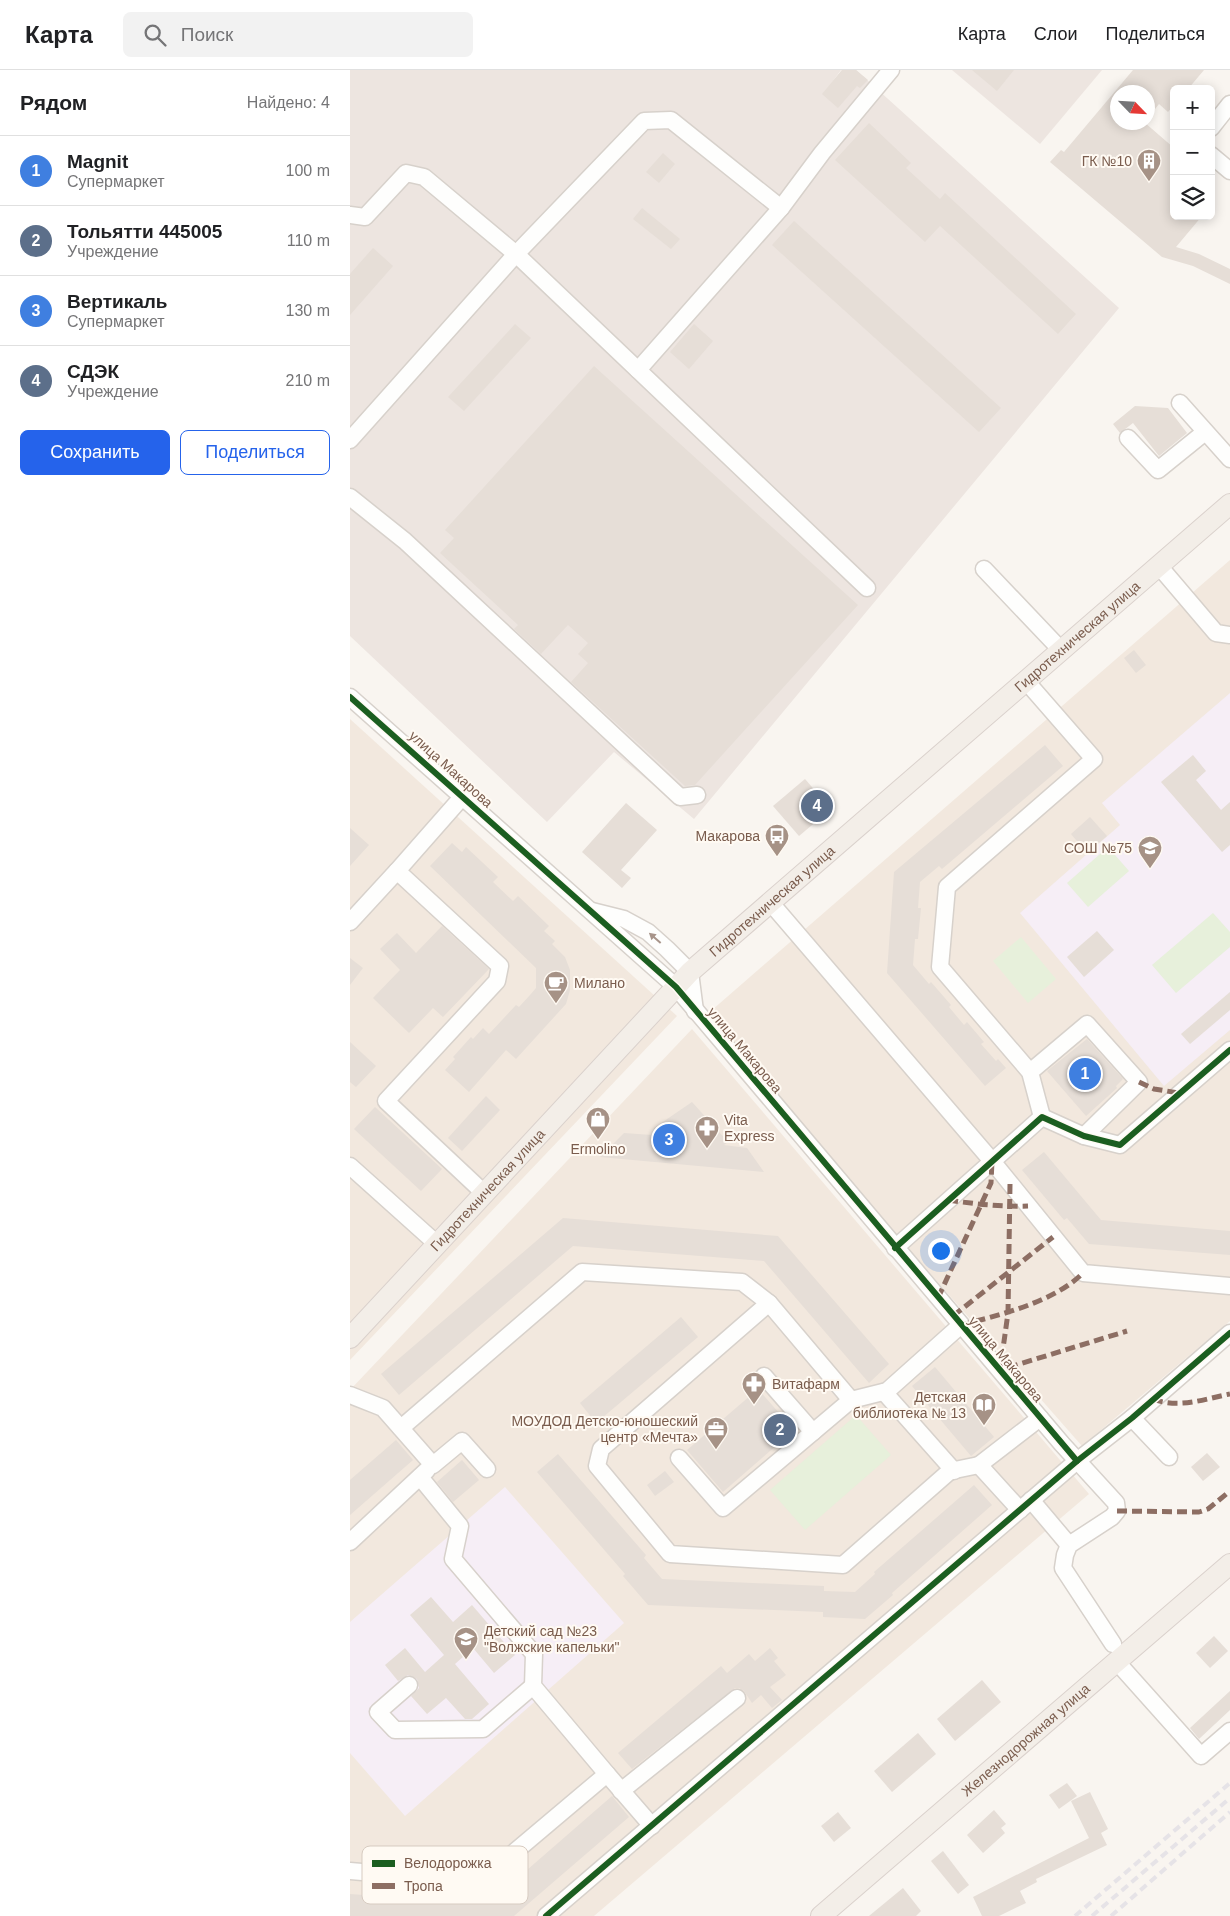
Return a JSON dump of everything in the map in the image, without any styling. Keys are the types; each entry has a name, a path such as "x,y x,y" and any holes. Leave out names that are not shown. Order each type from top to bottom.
{"main road":[{"name":"Гидротехническая улица","path":"350,1338 690,972 1230,504"},
{"name":"Железнодорожная улица","path":"822,1916 1115,1653 1230,1564"}],"street":[{"path":"638,370 781,208 822,153 891,70"},
{"path":"1215,123 1230,104"},
{"path":"350,440 516,254 644,121 672,120 781,208"},
{"path":"1215,158 1230,171"},
{"path":"350,215 365,216 406,173 424,177 516,254 867,588"},
{"path":"1180,403 1230,458"},
{"path":"1128,438 1158,470 1205,432"},
{"path":"350,497 405,541 680,797 697,795"},
{"path":"1159,566 1216,633 1230,635"},
{"path":"984,569 1061,650"},
{"path":"1026,681 1094,759 947,887 940,967 1030,1072 1042,1117"},
{"name":"улица Макарова","path":"350,697 676,987 895,1248 1077,1461 1116,1503 1117,1511 1112,1517 1069,1545"},
{"path":"350,922 463,796"},
{"path":"397,871 500,966 497,981 386,1101 484,1193"},
{"path":"770,902 992,1161 1083,1273 1230,1286"},
{"path":"590,910 624,919 648,932 690,972 695,1011"},
{"path":"1030,1072 1087,1024 1139,1082 1084,1136"},
{"path":"1042,1117 1084,1136 1120,1145 1230,1050"},
{"path":"895,1248 1042,1117"},
{"path":"350,1166 437,1244"},
{"path":"400,1428 582,1272 742,1282 769,1303 851,1400"},
{"path":"769,1303 601,1449 597,1466 670,1554 843,1565 950,1471 979,1466 1040,1418"},
{"path":"679,1458 723,1508 851,1400 887,1391 961,1325"},
{"path":"546,1916 1025,1505 1132,1418 1230,1333"},
{"path":"764,1376 813,1432"},
{"path":"884,1392 954,1471"},
{"path":"350,1395 383,1408 432,1465"},
{"path":"1132,1418 1169,1457"},
{"path":"350,1542 432,1465 462,1441 487,1470"},
{"path":"979,1466 1069,1545 1063,1568 1115,1653 1201,1756 1230,1731"},
{"path":"420,1477 460,1526 453,1559 534,1654 533,1686 652,1826"},
{"path":"409,1685 378,1712 395,1730 483,1729 533,1686"},
{"path":"621,1791 737,1698"},
{"path":"522,1846 607,1774"}],"shaded area":[{"path":"350,70 841,70 832,82 842,70 856,70 1119,308 694,819 614,752 547,822 350,636"},
{"path":"952,70 1102,70 1040,144"},
{"path":"1230,560 1230,1321 1082,1446 704,1017"},
{"name":"СОШ №75","path":"1230,693 1230,1030 1164,1086 1020,913 1120,825 1102,803"},
{"path":"350,719 677,1016 350,1360"},
{"path":"692,1029 1089,1494 594,1916 350,1916 350,1390"},
{"name":"Детский сад №23 \"Волжские капельки\"","path":"505,1487 624,1623 405,1816 350,1753 350,1622"}],"green space":[{"path":"1108,847 1129,871 1088,907 1067,883"},
{"path":"1213,913 1230,932 1230,947 1176,993 1152,965"},
{"path":"1021,937 1056,979 1028,1003 993,961"},
{"path":"856,1415 891,1455 805,1530 770,1490"}],"building":[{"path":"842,70 856,70 868,80 860,88 857,86 838,108 822,94"},
{"path":"972,70 1014,70 997,91"},
{"path":"1133,70 1204,70 1191,85 1170,85 1170,110 1168,112 1159,104 1155,109 1155,85 1120,85"},
{"path":"1110,97 1110,130 1153,130 1170,145 1170,220 1199,220 1176,247 1199,254 1230,269 1230,284 1193,266 1162,257 1050,162 1061,150 1064,152"},
{"path":"869,123 911,163 906,168 940,199 945,193 1076,314 1058,334 940,226 925,242 835,160"},
{"path":"663,153 675,164 659,183 646,172"},
{"path":"642,208 680,239 671,249 633,219"},
{"path":"794,221 1001,408 979,432 772,245"},
{"path":"373,248 393,266 350,315 350,274"},
{"path":"515,324 531,338 464,411 448,397"},
{"path":"694,324 713,341 689,369 670,352"},
{"path":"594,366 858,605 695,785 685,786 571,682 588,663 578,654 588,643 568,625 541,654 514,629 518,625 440,553 454,538 445,530"},
{"path":"1135,406 1168,408 1187,433 1159,456 1133,423 1120,433 1113,424"},
{"path":"1134,650 1146,665 1136,673 1124,658"},
{"path":"1045,745 1063,766 942,869 939,866 920,882 918,908 921,908 918,939 915,939 913,965 951,1005 949,1007 964,1025 967,1022 984,1042 981,1044 996,1061 998,1059 1006,1068 985,1086 887,973 894,872"},
{"path":"1193,755 1206,771 1196,780 1221,810 1230,802 1230,845 1222,852 1161,782"},
{"path":"805,779 831,809 799,836 773,806"},
{"path":"626,803 657,830 621,870 631,878 622,888 582,852"},
{"path":"1090,817 1107,836 1087,853 1071,834"},
{"path":"350,828 369,845 350,866"},
{"path":"452,843 462,852 466,847 498,877 493,882 513,901 518,896 549,926 544,931 555,941 552,944 565,957 570,970 570,990 566,1004 516,1059 506,1050 469,1092 445,1070 455,1059 453,1057 471,1037 473,1039 483,1028 489,1034 516,1005 519,1007 530,995 536,988 536,968 430,866"},
{"path":"442,926 489,969 443,1017 433,1008 409,1033 373,998 400,970 380,949 397,933 416,953"},
{"path":"1097,931 1114,950 1084,977 1067,957"},
{"path":"350,958 363,968 350,985"},
{"path":"1230,992 1230,1010 1190,1044 1181,1034"},
{"path":"1087,1039 1123,1079 1116,1086 1117,1088 1086,1116 1047,1071"},
{"path":"350,1042 376,1066 356,1087 350,1082"},
{"path":"486,1096 500,1110 462,1151 448,1138"},
{"path":"692,1102 728,1142 724,1145 747,1148 764,1172 600,1157 624,1133 652,1135 654,1128"},
{"path":"375,1107 442,1169 421,1191 354,1129"},
{"path":"1044,1152 1101,1220 1230,1231 1230,1255 1089,1244 1067,1218 1064,1220 1022,1170"},
{"path":"563,1218 778,1236 889,1364 869,1383 764,1261 573,1246 399,1395 381,1374"},
{"path":"681,1317 698,1337 596,1423 580,1403"},
{"path":"935,1367 994,1437 971,1456 912,1386"},
{"path":"758,1389 794,1430 723,1492 687,1450"},
{"path":"396,1440 413,1460 350,1515 350,1480"},
{"path":"1207,1453 1220,1467 1203,1481 1191,1467"},
{"path":"558,1454 646,1555 644,1558 662,1579 824,1586 824,1591 855,1592 875,1574 874,1572 974,1485 992,1505 865,1619 823,1617 823,1612 648,1605 623,1576 625,1574 537,1472"},
{"path":"462,1460 479,1480 453,1502 437,1482"},
{"path":"665,1471 674,1482 655,1496 647,1485"},
{"path":"431,1597 453,1622 472,1605 515,1655 494,1673 473,1648 455,1664 489,1704 472,1719 465,1719 446,1698 427,1714 411,1696 419,1688 417,1679 408,1675 398,1681 385,1665 405,1648 425,1672 444,1655 410,1615"},
{"path":"1214,1636 1228,1651 1210,1668 1196,1653"},
{"path":"770,1648 778,1658 774,1661 786,1675 770,1687 782,1700 772,1708 761,1695 752,1703 744,1691 735,1688 632,1769 618,1753 721,1666 727,1673 749,1654 755,1661"},
{"path":"982,1680 1001,1702 955,1741 937,1719"},
{"path":"1230,1691 1230,1710 1199,1739 1190,1728"},
{"path":"918,1733 936,1754 892,1792 874,1771"},
{"path":"1067,1783 1077,1796 1059,1809 1049,1795"},
{"path":"1090,1792 1108,1829 1101,1833 1107,1845 1036,1879 1037,1882 1020,1891 1026,1903 999,1916 982,1916 973,1897 1089,1838 1071,1801"},
{"path":"612,1796 629,1817 528,1904 528,1869"},
{"path":"994,1810 1006,1824 1001,1828 1005,1833 983,1853 967,1835"},
{"path":"838,1812 851,1828 834,1842 821,1826"},
{"path":"943,1851 969,1885 958,1894 931,1861"},
{"path":"903,1888 921,1911 916,1916 869,1916"},
{"path":"350,1894 362,1895 362,1904 528,1904 514,1916 350,1916"}],"railway":[{"path":"1075,1916 1230,1783"},
{"path":"1092,1916 1230,1798"},
{"path":"1111,1916 1230,1812"}],"marked path":[{"path":"1139,1082 1154,1089 1179,1093"},
{"path":"938,1298 991,1183 992,1161"},
{"path":"1010,1184 1008,1313 1000,1370 1127,1331"},
{"path":"948,1200 988,1205 1028,1206"},
{"path":"953,1316 1053,1237"},
{"path":"961,1325 1009,1312 1042,1300 1071,1283 1083,1273"},
{"path":"1153,1399 1163,1402 1182,1403 1230,1394"},
{"path":"1117,1511 1199,1512 1208,1509 1230,1491"}],"cycle path":[{"path":"350,697 676,987 1077,1461"},
{"path":"895,1248 1042,1117 1084,1136 1120,1145 1230,1050"},
{"path":"546,1916 1077,1461 1132,1418 1230,1333"}],"place":[{"name":"ГК №10","path":"1149,182"},
{"name":"СДЭК","path":"817,806"},
{"name":"Макарова","path":"777,857"},
{"name":"СОШ №75","path":"1150,869"},
{"name":"Милано","path":"556,1004"},
{"name":"Magnit","path":"1085,1074"},
{"name":"Ermolino","path":"598,1140"},
{"name":"Вертикаль","path":"669,1140"},
{"name":"Vita Express","path":"707,1149"},
{"name":"Витафарм","path":"754,1405"},
{"name":"Детская библиотека № 13","path":"984,1426"},
{"name":"Тольятти 445005","path":"780,1430"},
{"name":"МОУДОД Детско-юношеский центр «Мечта»","path":"716,1450"},
{"name":"Детский сад №23 \"Волжские капельки\"","path":"466,1660"}]}
